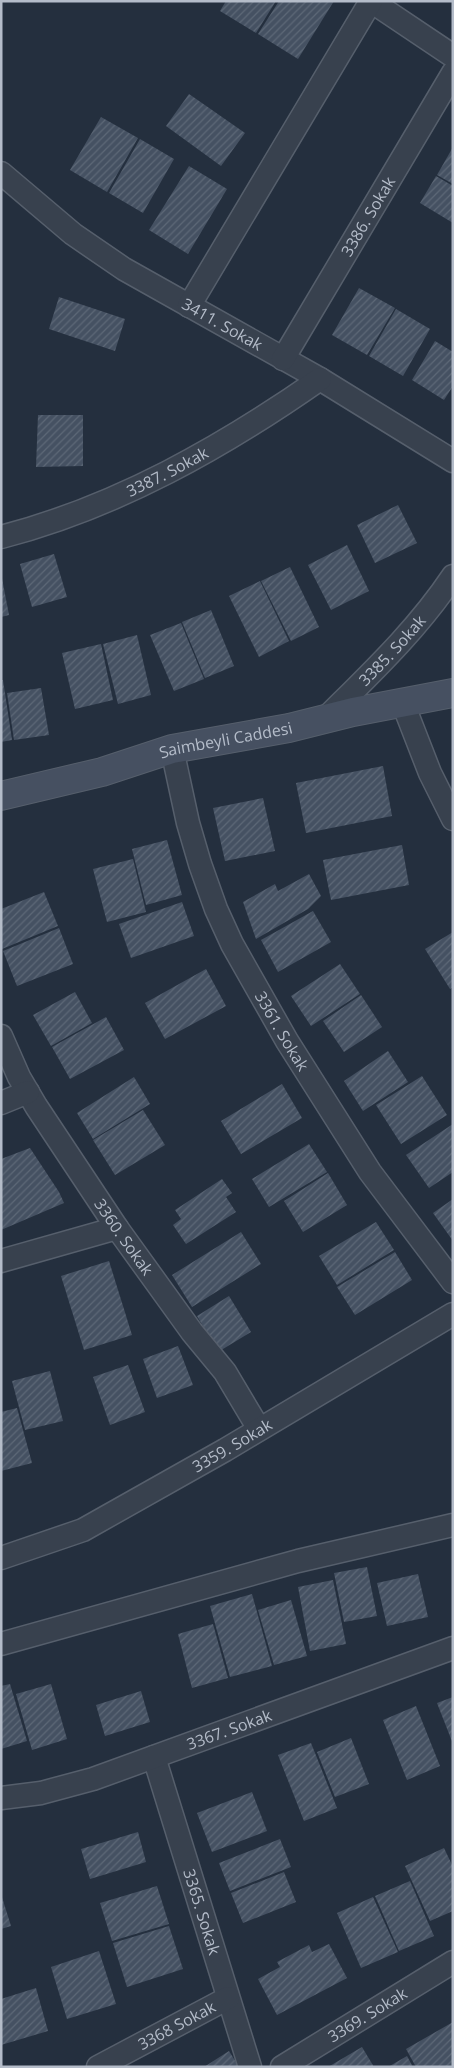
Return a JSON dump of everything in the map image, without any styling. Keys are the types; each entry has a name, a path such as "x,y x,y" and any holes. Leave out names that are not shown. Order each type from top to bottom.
{"main road":[{"name":"Saimbeyli Caddesi","path":"1,796 102,772 172,749 289,728 402,701 453,693"}],"street":[{"path":"190,306 371,1 453,56"},
{"name":"3386. Sokak","path":"282,358 453,73"},
{"name":"3411. Sokak","path":"1,173 73,234 124,269 320,379 453,462"},
{"name":"3387. Sokak","path":"1,537 78,513 119,496 233,436 320,379"},
{"name":"3385. Sokak","path":"325,719 394,650 432,605 453,576"},
{"path":"402,701 430,773 453,819"},
{"name":"3361. Sokak","path":"172,749 188,822 200,864 216,909 232,944 297,1057 370,1172 453,1282"},
{"name":"3360. Sokak","path":"1,1036 28,1092 117,1228 192,1332 225,1372 260,1429"},
{"path":"1,1103 28,1092"},
{"path":"1,1261 117,1228"},
{"name":"3359. Sokak","path":"1,1558 83,1530 260,1429 453,1314"},
{"path":"1,1644 298,1561 453,1525"},
{"name":"3367. Sokak","path":"1,1798 68,1787 453,1648"},
{"name":"3365. Sokak","path":"154,1757 250,2067"},
{"name":"3369. Sokak","path":"282,2067 453,1962"},
{"name":"3368 Sokak","path":"98,2067 228,1998"}],"building":[{"path":"226,1 276,1 256,33 220,11"},
{"path":"279,1 334,1 298,59 258,34"},
{"path":"189,94 245,133 221,166 166,126"},
{"path":"101,117 138,138 107,192 70,170"},
{"path":"140,139 174,159 143,213 109,193"},
{"path":"453,147 453,184 437,175"},
{"path":"189,166 227,189 188,254 149,230"},
{"path":"436,176 453,186 453,223 420,203"},
{"path":"359,288 395,308 367,355 332,335"},
{"path":"59,297 125,319 115,351 49,329"},
{"path":"396,309 430,329 403,376 369,356"},
{"path":"435,341 453,352 453,386 444,400 412,380"},
{"path":"38,415 83,415 83,466 36,467"},
{"path":"398,505 417,543 375,563 357,525"},
{"path":"347,545 369,591 331,610 308,565"},
{"path":"54,554 67,597 32,607 20,564"},
{"path":"290,567 319,627 291,641 261,581"},
{"path":"1,573 9,615 1,617"},
{"path":"260,581 289,641 259,657 229,596"},
{"path":"211,610 234,666 205,678 182,622"},
{"path":"181,623 204,679 174,691 150,635"},
{"path":"137,635 151,695 118,704 103,644"},
{"path":"101,644 113,700 75,709 62,653"},
{"path":"1,680 3,680 12,740 1,742"},
{"path":"41,688 49,735 14,740 7,693"},
{"path":"383,766 392,816 306,833 296,783"},
{"path":"263,798 275,851 225,861 213,808"},
{"path":"167,840 182,895 146,905 132,849"},
{"path":"402,845 409,885 331,900 323,860"},
{"path":"133,859 146,912 107,922 93,869"},
{"path":"309,874 321,896 308,909 256,939 243,902 275,884 278,891"},
{"path":"44,892 58,926 2,949 1,909"},
{"path":"182,902 194,936 131,958 119,924"},
{"path":"313,911 331,942 278,972 261,940"},
{"path":"59,928 73,964 17,986 3,951"},
{"path":"453,932 453,987 450,989 425,949"},
{"path":"340,964 360,994 311,1026 291,996"},
{"path":"206,969 226,1006 165,1039 145,1003"},
{"path":"75,992 92,1023 51,1046 33,1015"},
{"path":"361,995 382,1027 344,1052 323,1021"},
{"path":"106,1017 124,1050 70,1079 52,1047"},
{"path":"388,1051 408,1082 363,1111 344,1081"},
{"path":"422,1076 447,1115 401,1144 376,1105"},
{"path":"134,1077 150,1104 93,1139 77,1113"},
{"path":"282,1084 302,1118 241,1154 221,1121"},
{"path":"143,1110 165,1145 115,1175 93,1140"},
{"path":"453,1124 453,1172 429,1188 406,1155"},
{"path":"309,1144 327,1172 269,1207 252,1179"},
{"path":"30,1148 59,1192 64,1203 1,1230 1,1159"},
{"path":"328,1173 347,1205 303,1232 284,1201"},
{"path":"222,1179 232,1193 226,1197 236,1212 186,1244 173,1225 181,1219 175,1210"},
{"path":"453,1199 453,1241 433,1213"},
{"path":"376,1222 394,1250 337,1285 319,1256"},
{"path":"241,1232 261,1264 192,1307 172,1275"},
{"path":"395,1252 412,1280 355,1315 337,1287"},
{"path":"109,1261 132,1335 84,1350 61,1276"},
{"path":"229,1296 251,1332 218,1352 197,1316"},
{"path":"178,1346 193,1385 157,1398 143,1359"},
{"path":"128,1365 145,1412 110,1425 93,1377"},
{"path":"50,1371 63,1421 25,1430 12,1381"},
{"path":"17,1408 32,1463 1,1471 1,1412"},
{"path":"367,1567 377,1616 344,1622 334,1573"},
{"path":"418,1574 428,1617 387,1626 377,1583"},
{"path":"333,1580 346,1644 310,1651 298,1587"},
{"path":"252,1594 272,1666 230,1677 210,1606"},
{"path":"291,1600 307,1656 274,1665 258,1610"},
{"path":"213,1624 228,1678 192,1688 178,1634"},
{"path":"10,1684 27,1741 1,1749 1,1686"},
{"path":"51,1684 67,1739 32,1750 16,1694"},
{"path":"141,1691 150,1722 105,1736 96,1705"},
{"path":"453,1697 453,1744 437,1703"},
{"path":"416,1706 440,1766 407,1780 383,1720"},
{"path":"351,1738 369,1784 335,1797 317,1752"},
{"path":"311,1743 337,1808 304,1821 278,1755"},
{"path":"252,1792 267,1831 212,1852 197,1813"},
{"path":"138,1832 146,1862 90,1879 81,1849"},
{"path":"280,1839 291,1867 230,1891 219,1863"},
{"path":"444,1848 453,1867 453,1911 430,1921 405,1866"},
{"path":"284,1872 296,1902 243,1923 231,1893"},
{"path":"410,1881 434,1936 399,1951 375,1896"},
{"path":"157,1886 169,1924 112,1941 100,1903"},
{"path":"1,1894 11,1926 1,1929"},
{"path":"373,1897 398,1952 361,1968 337,1913"},
{"path":"169,1926 183,1969 127,1987 113,1943"},
{"path":"329,1944 347,1978 277,2015 258,1979 280,1967 277,1962 309,1945 312,1952"},
{"path":"99,1951 116,2004 67,2019 51,1967"},
{"path":"36,1988 48,2031 1,2045 1,1999"},
{"path":"453,2022 453,2067 416,2067 406,2049"},
{"path":"362,2047 374,2067 328,2067"},
{"path":"229,2051 239,2067 204,2067"},
{"path":"407,2056 413,2067 388,2067"}]}
